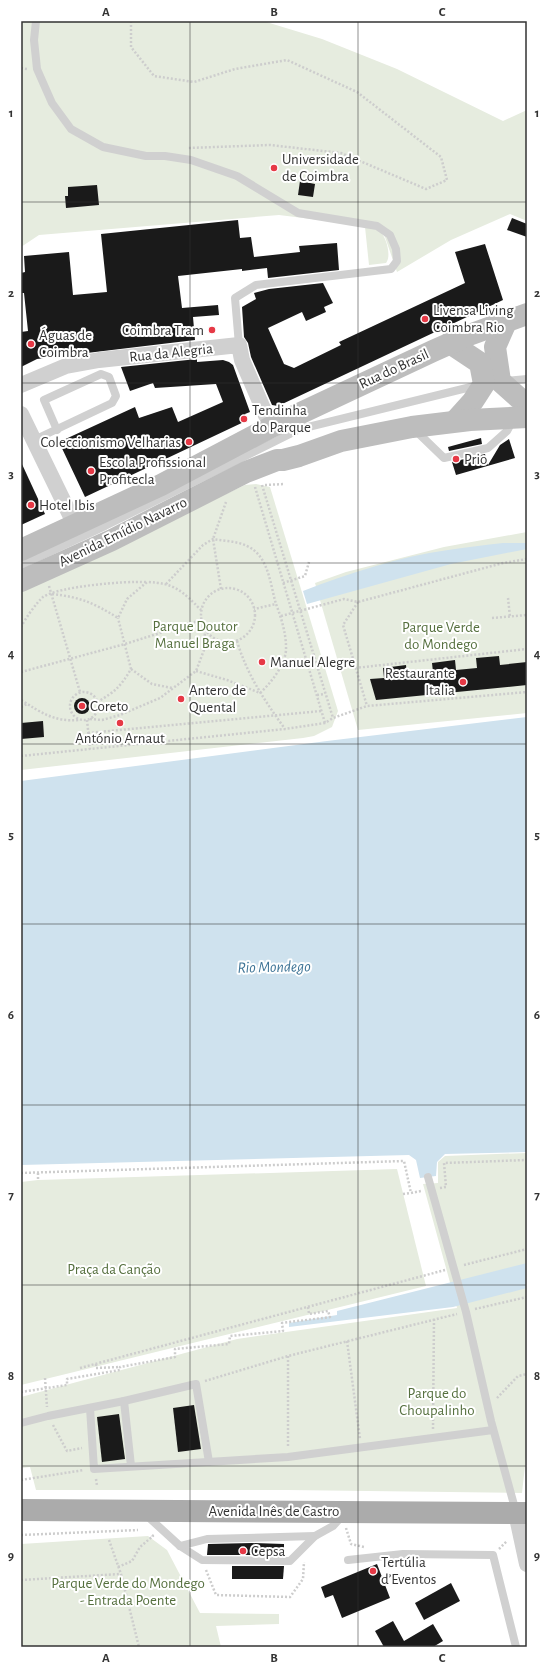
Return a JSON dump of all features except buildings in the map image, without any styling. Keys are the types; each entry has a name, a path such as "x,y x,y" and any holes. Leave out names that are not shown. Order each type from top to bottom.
{"main road":[{"name":"Rua do Brasil","path":"307,410 450,343 527,314"},
{"path":"455,421 472,401 492,382 495,347 506,322"},
{"path":"450,343 480,363 492,382 519,398 523,412"},
{"name":"Avenida Emídio Navarro","path":"21,581 112,540 246,472 307,410"},
{"name":"Avenida Emídio Navarro","path":"272,444 283,460 341,441 412,427 523,412"},
{"name":"Avenida Emídio Navarro","path":"21,550 161,485 272,444"},
{"name":"Avenida Inês de Castro","path":"21,1510 144,1520 346,1521 521,1512"}],"street":[{"name":"Rua da Alegria","path":"21,385 66,366 100,367 239,345"},
{"path":"239,345 242,360 272,444"},
{"path":"21,414 75,525"},
{"path":"521,1512 527,1564"}],"lane":[{"path":"36,21 34,40 37,69 52,103 71,129 103,147 146,156 165,156 191,160 237,176 298,213 377,226 390,235 396,249 397,261 391,270 256,285 235,298 239,345"},
{"path":"34,440 57,430 112,403 116,396 109,377 100,367 44,400 57,430"},
{"path":"21,565 105,526 300,429 492,382 527,379"},
{"path":"412,427 444,458 488,448 507,431 523,412"},
{"path":"428,1177 465,1309 493,1430 521,1512"},
{"path":"21,1423 196,1384 209,1462"},
{"path":"124,1401 131,1466"},
{"path":"90,1408 94,1469 288,1457 360,1443 433,1434 493,1430"},
{"path":"144,1520 202,1560 290,1561 315,1536 346,1521"},
{"path":"180,1546 207,1539 315,1536"},
{"path":"348,1560 403,1554 493,1555 516,1647"}],"path":[{"path":"131,21 131,47 154,76 194,82 235,69 287,60 357,92 441,157 447,180 426,189 341,153 334,152 270,145 183,148"},
{"path":"251,487 254,485 284,484"},
{"path":"254,485 325,723"},
{"path":"262,485 332,718"},
{"path":"222,589 213,539 227,498"},
{"path":"165,585 204,545 213,539 246,545 257,552 264,563 281,616 286,649 280,667 270,683 260,693"},
{"path":"281,616 344,599 358,602 503,563 527,559"},
{"path":"283,583 306,576 309,562"},
{"path":"21,627 43,598 52,594 80,587 127,581 147,582 175,587 183,592 201,610"},
{"path":"147,582 127,599 118,618 131,669 152,684 173,688"},
{"path":"21,700 43,714 64,721 102,720 120,715 160,698 196,671 204,650 205,631 201,620 201,610 205,601 212,593 229,588 244,593 250,599 254,609 254,622 251,630 245,637 238,641 228,643 212,637 205,631"},
{"path":"52,594 72,596 96,604 118,618"},
{"path":"52,594 80,692"},
{"path":"508,598 510,617"},
{"path":"358,602 343,625 367,706"},
{"path":"254,609 276,604"},
{"path":"492,618 527,615"},
{"path":"21,672 125,644 201,620"},
{"path":"238,641 243,661 260,693 285,729"},
{"path":"355,668 527,648"},
{"path":"98,702 116,692 131,669"},
{"path":"196,671 227,680 260,693"},
{"path":"80,720 72,714 70,709 71,698 80,692 89,693 93,695 98,702 97,712 88,720 90,749"},
{"path":"21,756 285,729 325,723 332,718 367,706 527,692"},
{"path":"317,695 325,694"},
{"path":"21,707 27,704"},
{"path":"88,733 321,711"},
{"path":"404,1194 446,1187 444,1163 527,1160"},
{"path":"21,1173 404,1161 411,1193"},
{"path":"38,1173 38,1180"},
{"path":"80,1368 527,1249"},
{"path":"196,1384 288,1356 434,1319 465,1309 527,1297"},
{"path":"96,1364 96,1368 120,1366 175,1357 174,1349 230,1344 230,1336 283,1331 282,1323 330,1317 328,1311 309,1314 308,1307"},
{"path":"433,1434 434,1319"},
{"path":"347,1341 360,1443"},
{"path":"288,1356 287,1447 294,1446"},
{"path":"21,1392 68,1384 66,1379 120,1370 120,1366"},
{"path":"488,1408 518,1376 527,1374"},
{"path":"433,1434 440,1429"},
{"path":"426,1430 433,1434"},
{"path":"360,1443 367,1438"},
{"path":"352,1439 360,1443"},
{"path":"21,1480 94,1469"},
{"path":"21,1535 144,1520"},
{"path":"346,1521 351,1544"},
{"path":"118,1567 132,1561 140,1547 153,1536"},
{"path":"493,1555 511,1537"},
{"path":"109,1540 121,1574 139,1647"},
{"path":"202,1560 216,1595 290,1597 303,1579 306,1546"},
{"path":"21,1580 121,1574"}],"green space":[{"name":"Universidade de Coimbra","path":"21,21 263,21 322,39 397,69 503,121 527,110 527,221 510,214 451,240 397,272 385,237 376,227 279,215 39,235 21,247"},
{"path":"365,227 377,229 386,240 388,260 386,263 369,265"},
{"name":"Parque Doutor Manuel Braga","path":"256,484 270,487 338,711 332,727 314,736 303,738 21,770 21,590 245,485"},
{"name":"Parque Verde do Mondego","path":"527,532 527,713 358,730 315,583 346,572 444,547"},
{"name":"Parque do Choupalinho","path":"527,1153 527,1448 522,1493 287,1490 36,1490 30,1467 21,1468 21,1397 237,1339 457,1308 423,1184 438,1183 438,1162 445,1156"},
{"name":"Praça da Canção","path":"397,1169 426,1286 21,1385 21,1182 38,1180"},
{"name":"Parque Verde do Mondego - Entrada Poente","path":"148,1536 167,1550 200,1613 279,1614 279,1624 216,1626 221,1647 21,1647 21,1544"}],"water":[{"path":"503,543 527,543 527,549 451,564 307,604 303,591 356,572 393,561 429,553"},
{"name":"Rio Mondego","path":"527,717 527,1152 445,1154 437,1162 436,1176 420,1178 416,1160 409,1155 21,1165 21,781 327,741"},
{"path":"527,1263 527,1288 453,1307 289,1327 289,1323 337,1315 337,1311"}],"place":[{"name":"Universidade de Coimbra","path":"274,168"},
{"name":"Livensa Living Coimbra Rio","path":"425,319"},
{"name":"Coimbra Tram","path":"212,330"},
{"name":"Águas de Coimbra","path":"31,344"},
{"name":"Tendinha do Parque","path":"244,419"},
{"name":"Coleccionismo Velharias","path":"189,442"},
{"name":"Prio","path":"456,459"},
{"name":"Escola Profissional Profitecla","path":"91,471"},
{"name":"Hotel Ibis","path":"31,505"},
{"name":"Manuel Alegre","path":"262,662"},
{"name":"Restaurante Italia","path":"463,682"},
{"name":"Antero de Quental","path":"181,699"},
{"name":"Coreto","path":"82,706"},
{"name":"António Arnaut","path":"120,723"},
{"name":"Cepsa","path":"243,1551"},
{"name":"Tertúlia d’Eventos","path":"373,1571"}]}
